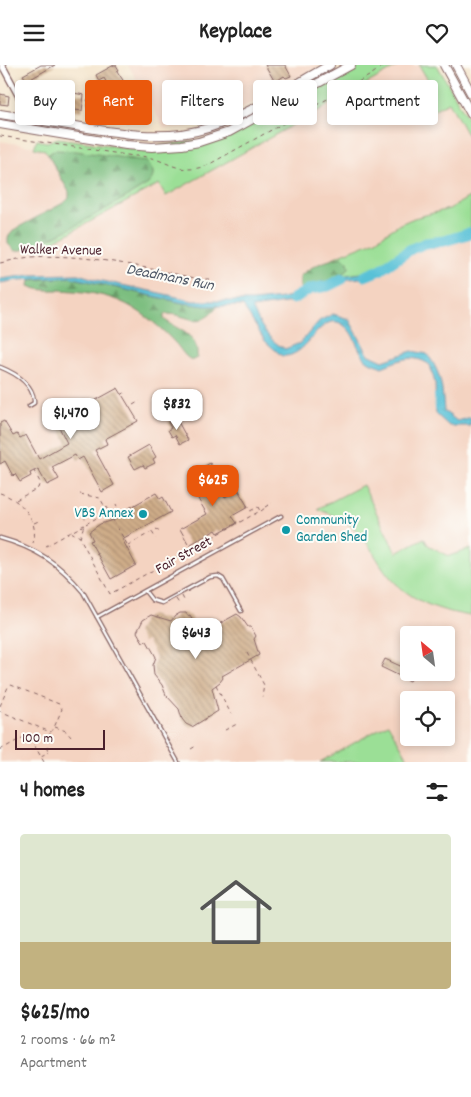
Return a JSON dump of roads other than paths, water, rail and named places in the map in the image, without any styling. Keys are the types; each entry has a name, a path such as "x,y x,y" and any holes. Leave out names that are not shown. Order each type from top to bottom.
{"main road":[{"path":"72,125 126,134 154,136 185,133 206,128 235,117 330,65"},
{"path":"0,124 126,145 152,147 182,145 199,142 229,132 351,65"},
{"path":"444,65 470,111"},
{"path":"456,65 471,93"},
{"path":"0,113 15,116"}],"street":[{"path":"2,65 15,89"}],"lane":[{"path":"0,367 18,376 28,386 34,400 34,403 29,406"},
{"name":"Fair Street","path":"97,617 281,516"},
{"path":"0,538 35,551 57,565 83,592 178,762"},
{"path":"145,591 148,597 155,602 162,603 210,577 218,576 223,579 241,611"}],"water":[{"path":"471,231 471,236 434,248 423,246 369,277 341,280 292,302 252,308 269,336 285,349 300,343 319,321 333,314 349,319 368,354 383,361 412,351 427,354 438,374 442,388 444,411 457,421 471,417 470,426 449,426 436,414 435,383 430,365 418,359 401,360 382,367 371,363 362,355 351,332 340,323 332,322 326,325 300,350 291,355 282,356 265,341 243,306 205,306 183,303 70,277 0,283 0,279 30,275 78,274 193,301 253,301 282,298 305,292 340,276 370,272 421,242 438,244 445,238"}],"waterway":[{"name":"Deadmans Run","path":"365,276 380,270 411,249 426,243 444,241 471,233"},
{"name":"Deadmans Run","path":"293,299 310,289 328,286 342,279"},
{"path":"435,394 436,409"}],"place":[{"name":"VBS Annex","path":"143,514"},
{"name":"Community Garden Shed","path":"286,530"}]}
